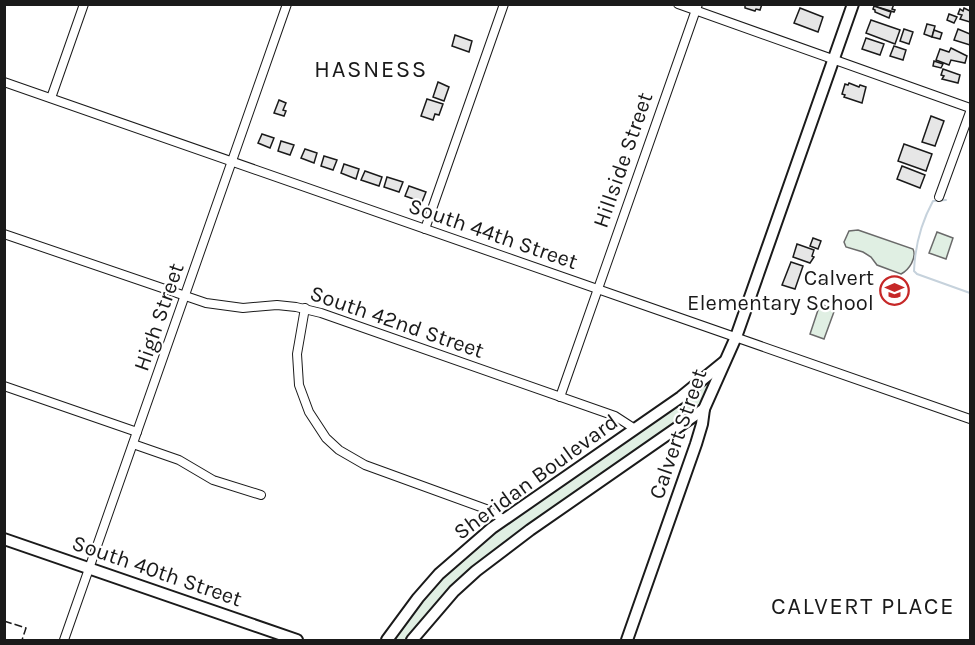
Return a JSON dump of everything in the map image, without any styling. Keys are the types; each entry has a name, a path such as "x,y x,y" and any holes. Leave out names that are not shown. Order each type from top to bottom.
{"main road":[{"name":"Calvert Street","path":"627,640 700,433 704,409 736,337 853,4"},
{"name":"Sheridan Boulevard","path":"387,640 439,574 503,519 681,397 724,362"},
{"name":"Sheridan Boulevard","path":"412,640 447,598 476,571 530,530 704,409"},
{"name":"South 40th Street","path":"4,539 297,640"}],"street":[{"path":"51,98 84,4"},
{"name":"High Street","path":"64,640 287,4"},
{"path":"425,229 504,4"},
{"path":"678,4 697,8 970,110 939,197"},
{"name":"Hillside Street","path":"560,397 697,8"},
{"name":"South 44th Street","path":"4,82 970,419"},
{"name":"South 42nd Street","path":"4,234 185,297 224,307 277,305 305,308 615,416 635,429"},
{"path":"305,308 297,354 298,378 309,412 326,438 339,450 365,465 486,509 503,519"},
{"path":"4,386 137,432"},
{"path":"133,444 179,460 213,480 261,495"}],"green space":[{"path":"858,230 913,249 914,256 909,267 901,274 877,265 863,252 846,247 844,242 849,231"},
{"path":"937,232 953,238 946,259 929,253"},
{"path":"820,304 835,309 824,339 810,334"},
{"path":"724,362 710,399 476,571 412,640 387,640 466,550"}],"building":[{"path":"745,4 762,4 760,10 745,8"},
{"path":"874,4 894,4 892,9 895,10 894,12 874,6"},
{"path":"874,6 891,12 889,18 875,12"},
{"path":"800,8 823,17 818,32 794,23"},
{"path":"964,8 970,11 970,22 960,19 962,15 958,14 960,9 963,11"},
{"path":"949,14 957,17 954,23 947,20"},
{"path":"871,20 900,30 895,44 866,33"},
{"path":"927,24 935,26 932,37 924,34"},
{"path":"904,29 913,32 909,44 900,41"},
{"path":"958,29 970,34 970,45 954,40"},
{"path":"934,30 942,33 940,39 932,37"},
{"path":"455,35 472,41 469,52 452,46"},
{"path":"866,38 884,44 880,55 862,49"},
{"path":"894,46 906,50 903,60 890,56"},
{"path":"951,48 967,56 965,63 951,60 949,65 936,60 940,49 949,52"},
{"path":"934,61 943,64 941,68 933,66"},
{"path":"943,69 960,75 958,83 942,79"},
{"path":"438,82 449,87 444,101 433,97"},
{"path":"845,84 866,87 862,103 844,97 845,95 842,94"},
{"path":"427,99 443,104 439,115 435,114 433,120 421,116"},
{"path":"279,100 286,103 283,110 286,111 284,116 274,113"},
{"path":"931,116 944,121 935,146 922,142"},
{"path":"262,134 274,138 270,148 258,143"},
{"path":"281,141 294,145 290,155 278,151"},
{"path":"904,144 932,154 926,171 898,161"},
{"path":"305,149 317,153 314,163 301,158"},
{"path":"324,156 337,160 333,170 321,166"},
{"path":"344,164 359,169 356,179 341,173"},
{"path":"902,166 925,175 920,188 897,179"},
{"path":"365,171 382,177 379,186 361,180"},
{"path":"387,177 403,182 399,192 384,187"},
{"path":"409,186 426,192 422,202 405,196"},
{"path":"813,238 821,241 818,249 810,246"},
{"path":"797,244 814,250 812,256 814,257 810,263 793,257"},
{"path":"791,262 803,266 795,289 782,285"}],"waterway":[{"path":"946,200 933,201 929,209 919,234 914,271 970,293"}],"fence":[{"path":"4,621 26,628 22,640"}],"place":[{"name":"Calvert Elementary School","path":"895,291"}],"district":[{"name":"HASNESS","path":"371,69"},
{"name":"CALVERT PLACE","path":"863,606"}]}
